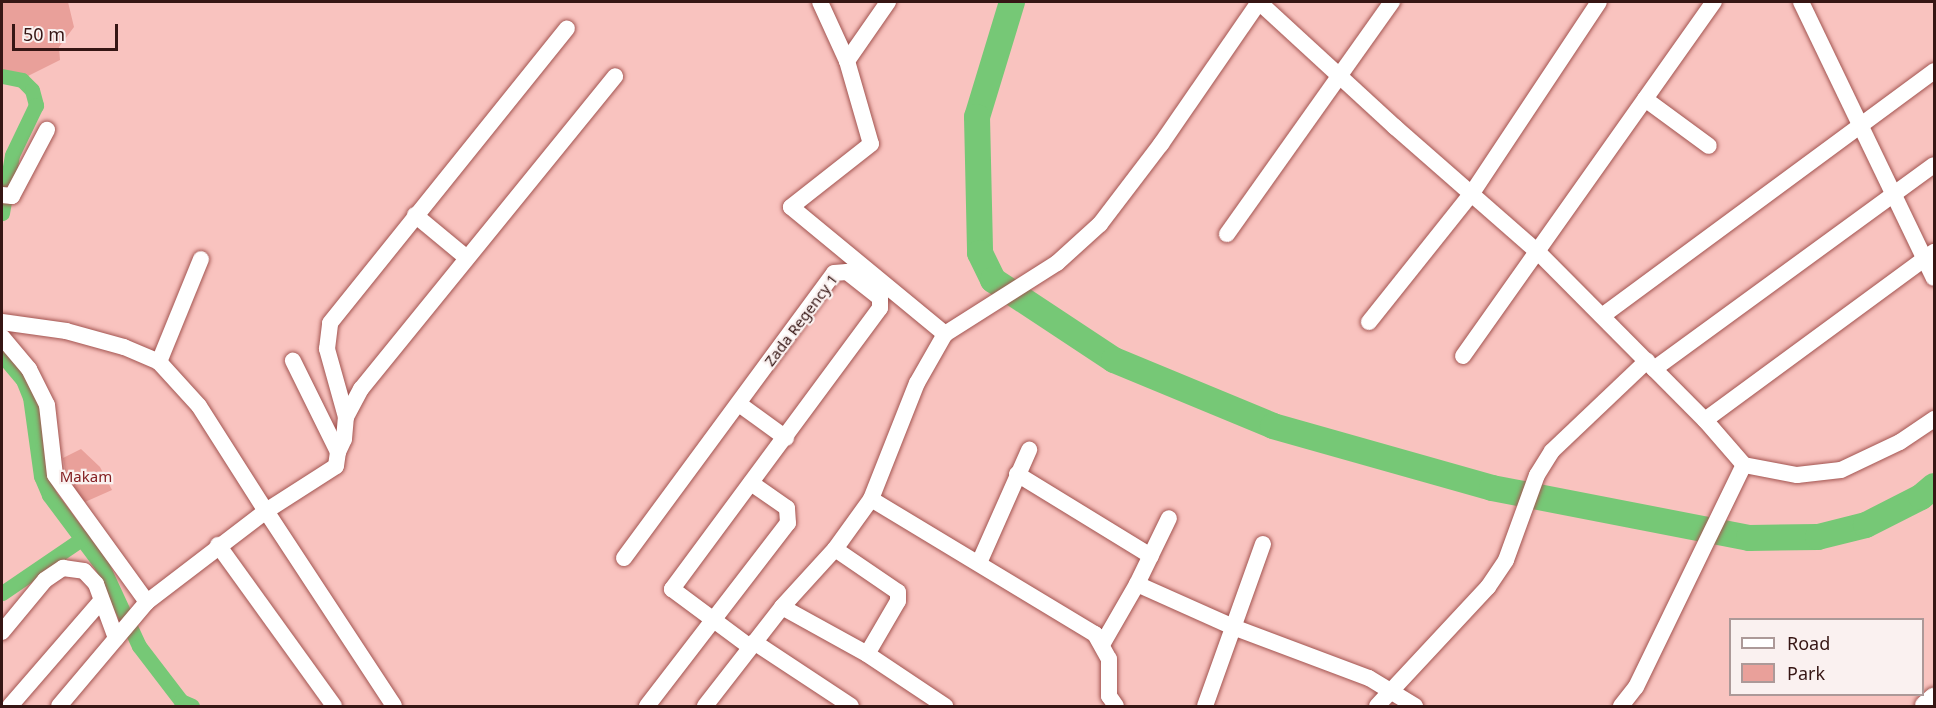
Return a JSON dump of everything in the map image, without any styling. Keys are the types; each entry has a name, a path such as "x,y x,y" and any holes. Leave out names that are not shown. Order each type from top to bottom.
{"street":[{"path":"820,2 847,61 873,141 791,207 945,334"},
{"path":"847,61 888,2"},
{"path":"705,706 782,607 835,549 871,499 917,383 945,334 1057,263 1100,224 1161,144 1259,2 1538,252 1705,420 1744,465 1797,475 1841,470 1900,442 1935,419"},
{"path":"1227,234 1392,2"},
{"path":"1369,322 1472,193 1599,2"},
{"path":"1463,356 1714,2"},
{"path":"1801,2 1892,197 1929,257 1935,278"},
{"path":"59,706 143,606 218,545 266,511 329,473 336,466 338,452 344,439 346,417 327,350 330,323 567,28"},
{"path":"1602,316 1935,71"},
{"path":"346,417 362,389 615,76"},
{"path":"1645,99 1709,146"},
{"path":"5,196 12,196 47,130"},
{"path":"1377,706 1488,588 1506,560 1537,475 1552,451 1651,365 1935,165"},
{"path":"415,215 467,258"},
{"path":"1705,420 1929,257"},
{"path":"159,362 201,259"},
{"name":"Zada Regency 1","path":"624,558 834,273 847,272 880,298 880,308 672,589 712,618 851,706"},
{"path":"2,322 66,331 124,347 159,362 199,406 394,706"},
{"path":"2,337 29,369 47,405 55,475 143,606"},
{"path":"293,361 338,452"},
{"path":"739,404 786,438"},
{"path":"979,563 1029,450"},
{"path":"1621,706 1636,687 1744,465"},
{"path":"1017,474 1151,556"},
{"path":"647,706 790,515 787,508 751,483"},
{"path":"871,499 979,563 1103,643 1109,659 1109,703"},
{"path":"1103,643 1137,584 1168,518"},
{"path":"1205,706 1263,544"},
{"path":"218,545 334,706"},
{"path":"835,549 898,592 898,601 867,654"},
{"path":"2,632 45,580 63,568 84,571 96,584 101,600 121,632"},
{"path":"1137,584 1233,627 1335,664 1391,690 1415,706"},
{"path":"10,706 101,600"},
{"path":"782,607 867,654 945,706"},
{"path":"1926,706 1935,699"}],"green space":[{"path":"2,2 68,2 74,27 59,47 60,60 26,77 2,72"},
{"name":"Makam","path":"81,449 100,467 112,490 85,502 67,481 63,458"}],"waterway":[{"path":"1012,2 977,117 980,253 993,280 1114,360 1273,426 1492,488 1749,538 1818,537 1866,525 1921,497 1934,486"},
{"path":"2,76 22,80 32,90 36,105 12,155 2,213"},
{"path":"2,355 23,380 30,397 41,476 49,495 102,566 139,646 181,701 192,706"},
{"path":"2,593 83,538"}]}
